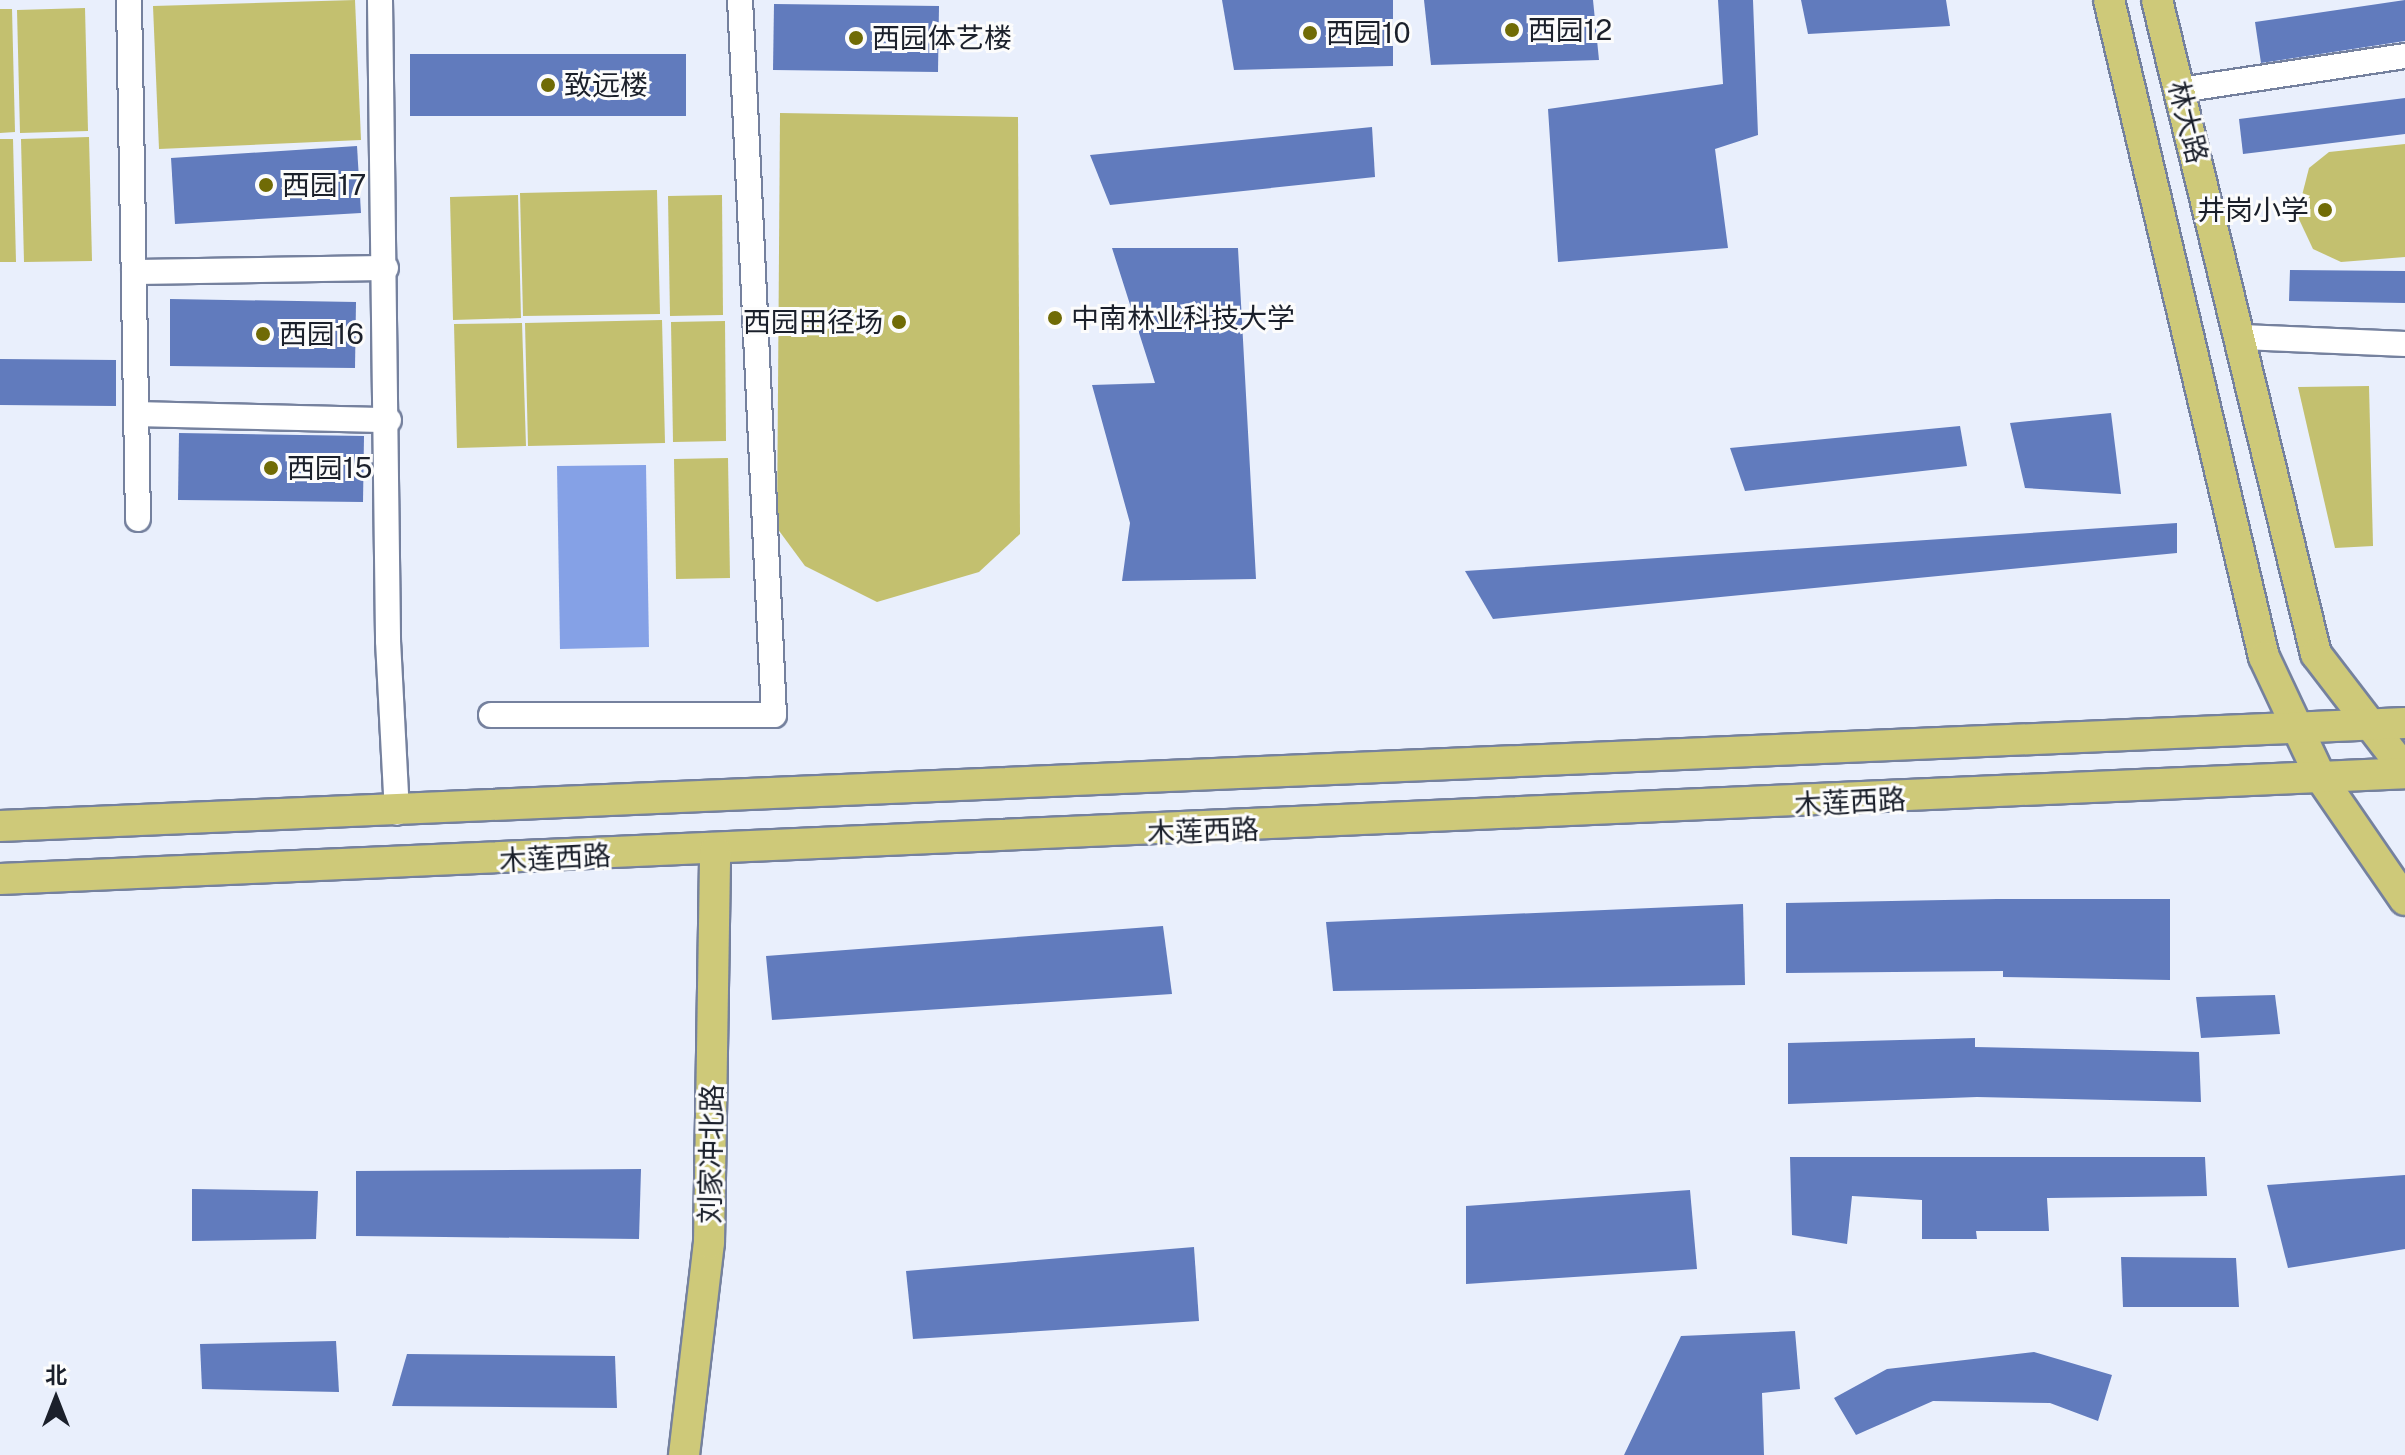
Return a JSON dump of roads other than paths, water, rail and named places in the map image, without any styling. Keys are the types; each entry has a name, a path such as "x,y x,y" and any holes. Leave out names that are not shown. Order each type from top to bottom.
{"main road":[{"path":"2109,0 2264,657 2321,778 2405,900"},
{"name":"林大路","path":"2157,0 2243,337 2316,654 2405,772"},
{"name":"木莲西路","path":"0,826 397,813 2405,723"},
{"name":"木莲西路","path":"0,879 721,851 2405,772"},
{"name":"刘家冲北路","path":"684,1455 709,1243 721,851"},
{"name":"刘家冲北路","path":"702,1455 723,1246 721,851"}],"street":[{"path":"129,0 138,519"},
{"path":"380,0 389,420 388,641 397,813"},
{"path":"491,715 774,715 740,0"},
{"path":"2180,90 2405,56"},
{"path":"134,272 386,268"},
{"path":"2243,337 2405,344"},
{"path":"137,414 389,420"}],"water":[{"path":"646,465 649,647 560,649 557,466"}],"place":[{"name":"西园12","path":"1512,30"},
{"name":"西园10","path":"1310,33"},
{"name":"西园体艺楼","path":"856,38"},
{"name":"致远楼","path":"548,85"},
{"name":"西园17","path":"266,185"},
{"name":"井岗小学","path":"2325,210"},
{"name":"中南林业科技大学","path":"1055,318"},
{"name":"西园田径场","path":"899,322"},
{"name":"西园16","path":"263,334"},
{"name":"西园15","path":"271,468"}]}
